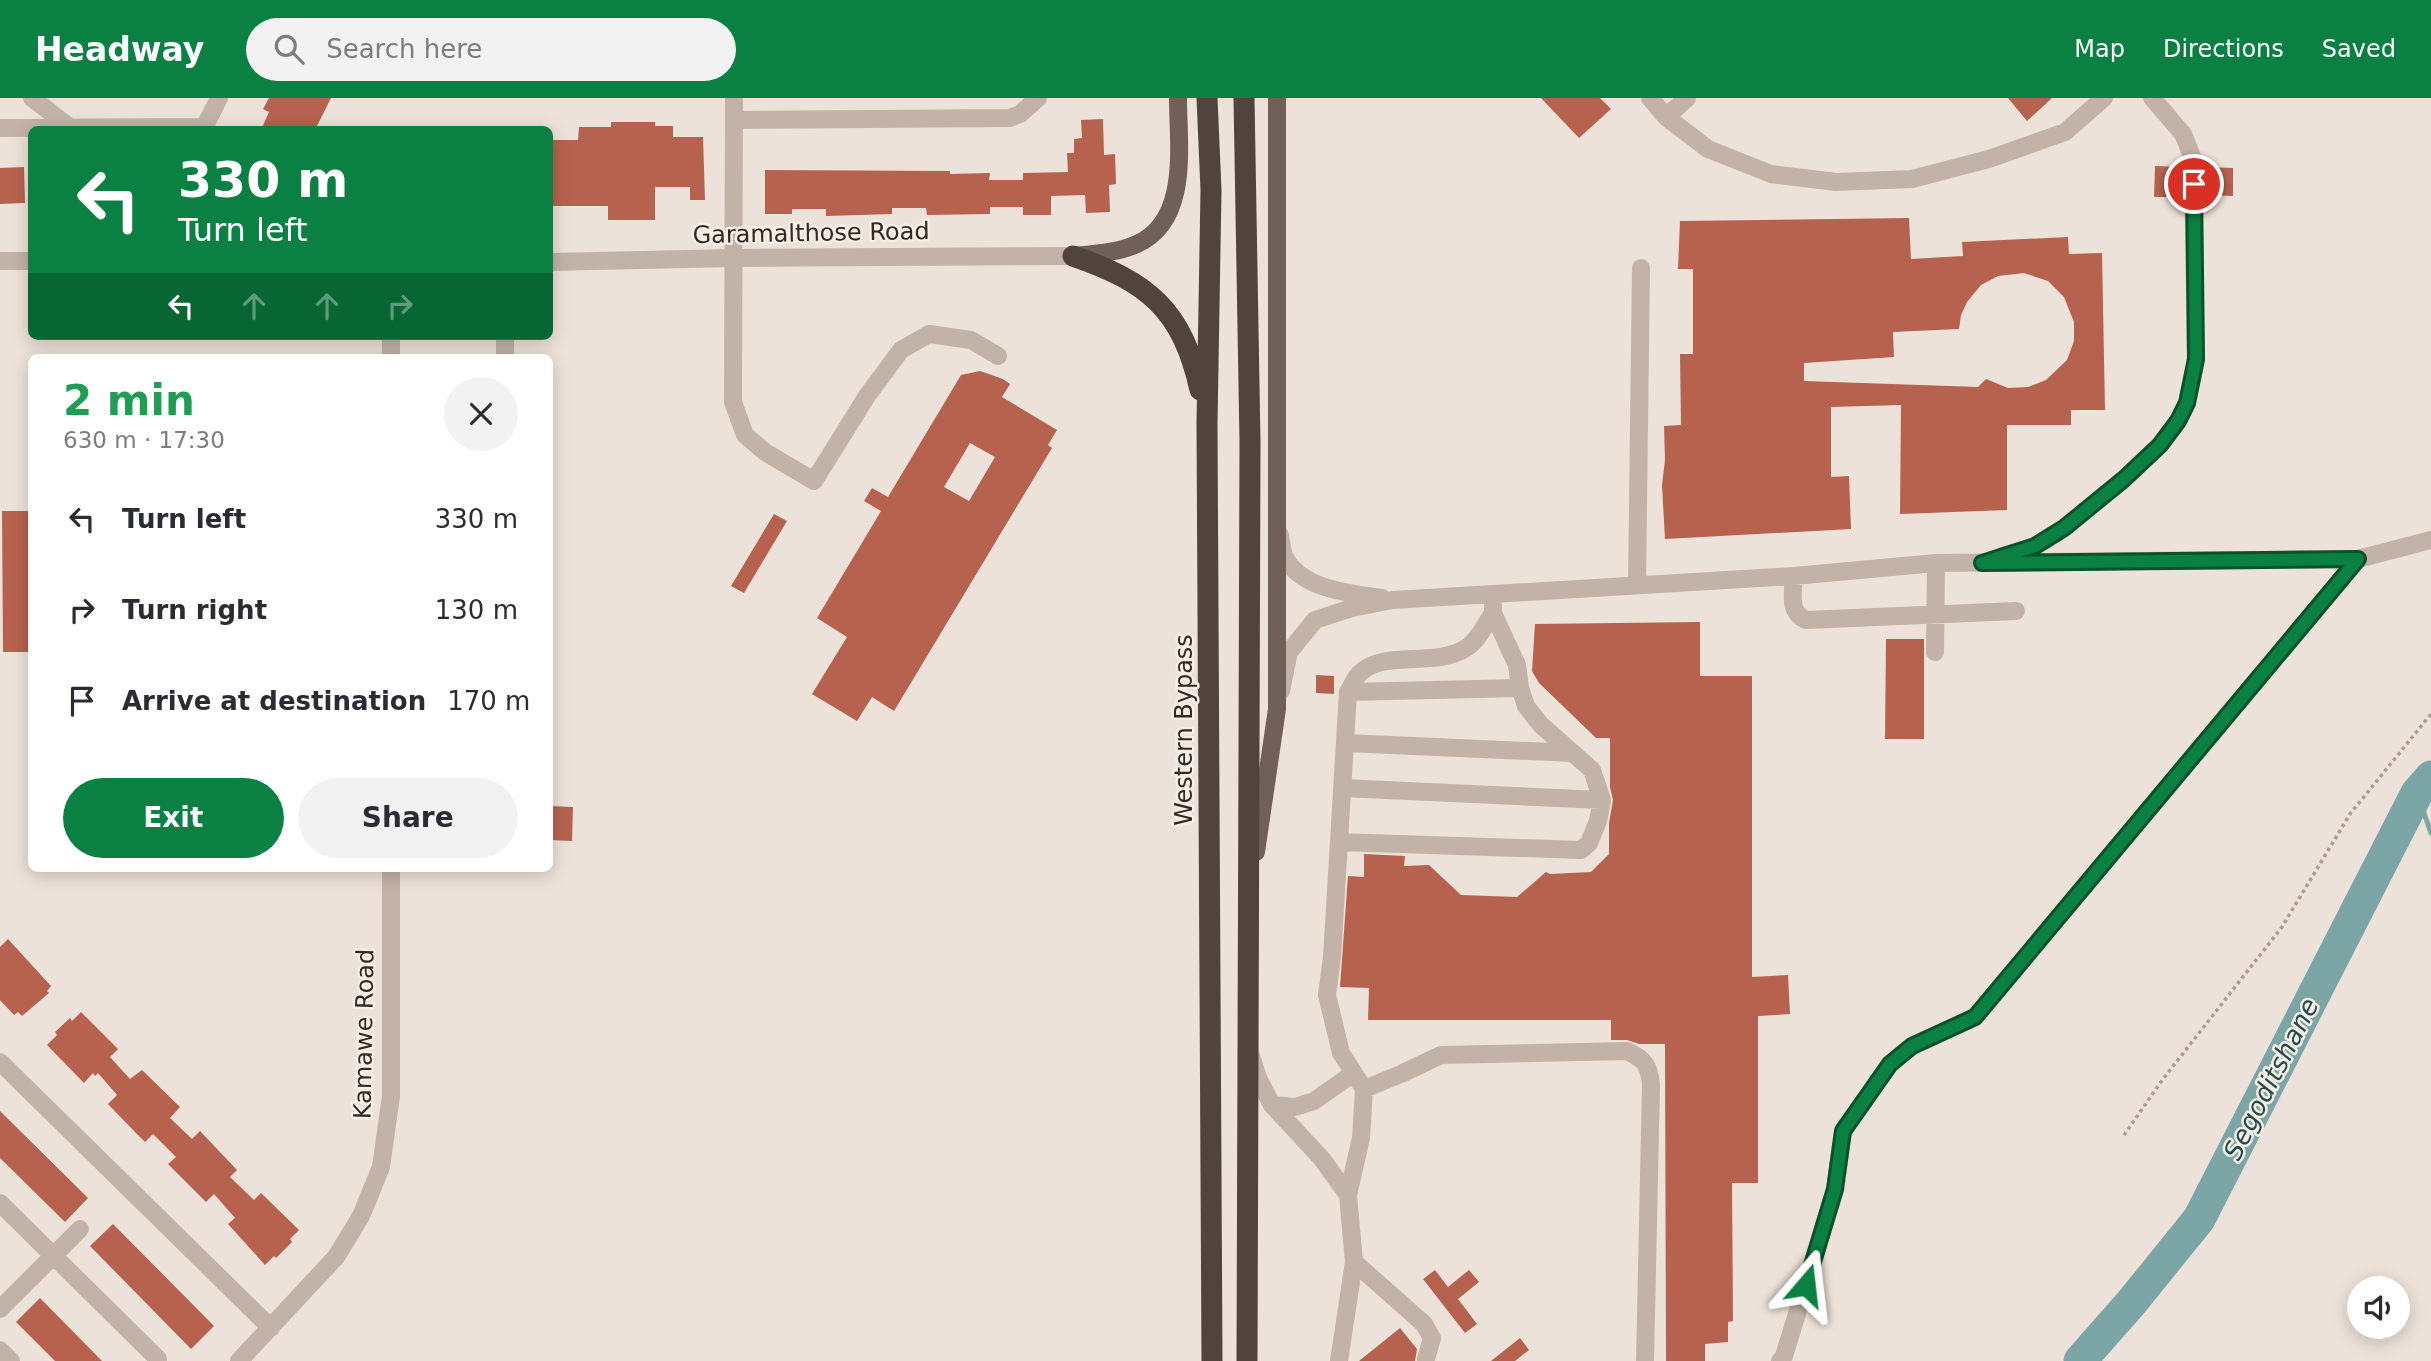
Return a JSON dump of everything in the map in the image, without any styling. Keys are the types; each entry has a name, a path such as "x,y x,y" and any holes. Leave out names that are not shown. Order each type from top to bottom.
{"highway":[{"name":"Western Bypass","path":"1205,98 1211,190 1207,423 1212,1361"},
{"path":"1244,98 1250,442 1247,710 1247,1361"},
{"path":"1073,256 1112,270 1146,290 1166,310 1184,341 1196,371 1207,423"}],"main road":[{"path":"1073,256 1107,252 1137,244 1160,228 1173,201 1178,172 1178,98"},
{"path":"1249,901 1277,709 1277,98"}],"street":[{"path":"32,98 68,126"},
{"path":"204,126 219,98"},
{"path":"734,98 733,402 745,435 765,452 814,481 867,396 901,350 929,334 971,340 998,356"},
{"path":"735,120 1010,118 1020,114 1038,98"},
{"path":"1650,98 1666,117 1708,149 1772,174 1836,182 1912,179 1990,159 2065,132 2104,98"},
{"path":"1666,117 1687,98"},
{"path":"1982,563 2035,546 2064,528 2124,479 2160,445 2178,421 2187,403 2196,359 2193,159 2183,134 2152,98"},
{"path":"0,128 28,128"},
{"name":"Garamalthose Road","path":"553,262 1073,256"},
{"path":"0,261 28,261"},
{"path":"1637,585 1641,268"},
{"path":"1277,521 1284,556 1302,577 1334,589 1393,600"},
{"path":"1277,709 1289,652 1315,620 1393,600 1794,576 1936,563 2358,559 2431,540"},
{"path":"1780,1361 1784,1356 1835,1189 1843,1131 1890,1064 1912,1046 1975,1017 2358,559"},
{"path":"1935,652 1936,563"},
{"path":"1794,576 1793,607 1798,617 1806,620 2016,611"},
{"path":"1339,842 1581,850 1589,843 1598,821 1602,800 1592,770 1541,725 1526,706 1517,665 1493,613 1492,593"},
{"path":"1339,1361 1353,1262 1348,1195 1361,1138 1364,1089 1341,1053 1327,995 1332,957 1348,692 1360,673 1377,663 1439,659 1465,650 1473,643 1493,613"},
{"path":"1348,692 1520,688"},
{"path":"1346,743 1573,753"},
{"path":"1343,788 1602,800"},
{"name":"Kamawe Road","path":"239,1361 336,1257 360,1216 381,1167 391,1096 391,872"},
{"path":"1249,1049 1258,1078 1272,1105 1322,1159 1348,1195"},
{"path":"1364,1089 1441,1055 1627,1051 1643,1058 1650,1068 1651,1084 1645,1361"},
{"path":"0,1062 271,1328"},
{"path":"1272,1105 1295,1107 1314,1101 1354,1073"},
{"path":"0,1203 158,1359"},
{"path":"0,1309 80,1228"},
{"path":"1353,1262 1424,1324 1432,1338 1426,1359"},
{"path":"0,1350 11,1361"}],"path":[{"path":"2124,1135 2163,1079 2283,927 2350,814 2431,714"}],"building":[{"path":"269,98 331,98 317,126 263,126 269,112 263,109"},
{"path":"1541,98 1600,98 1611,109 1579,138"},
{"path":"2008,98 2052,98 2027,121"},
{"path":"1103,119 1104,155 1115,154 1116,184 1109,185 1110,212 1086,213 1085,195 1051,196 1051,215 1023,215 1023,207 990,207 990,214 927,215 926,208 892,208 892,214 826,216 826,209 792,209 792,214 765,214 765,170 950,171 950,174 990,173 989,180 1023,180 1023,173 1068,172 1067,153 1074,153 1074,139 1082,138 1081,120"},
{"path":"611,122 655,122 655,126 673,126 673,137 703,137 705,200 690,200 690,187 655,187 655,220 608,220 608,206 553,206 553,140 578,140 579,127 611,127"},
{"path":"2155,166 2182,167 2182,197 2154,197"},
{"path":"24,167 25,203 0,204 0,168"},
{"path":"2204,167 2233,168 2233,196 2205,195"},
{"path":"1909,218 1911,259 1963,256 1962,242 2068,237 2069,254 2102,253 2105,410 2071,410 2071,425 2007,425 2007,510 1900,514 1901,405 1831,407 1831,477 1849,476 1851,529 1665,539 1662,485 1665,460 1664,426 1681,425 1680,354 1693,354 1693,269 1678,269 1680,221","holes":["2024,273 2048,281 2064,297 2074,322 2074,341 2067,360 2046,380 2028,387 2008,388 1986,379 1978,387 1804,381 1804,363 1894,357 1893,332 1959,329 1967,302 1981,285 1998,276"]},
{"path":"980,371 1010,384 1002,397 1057,430 1048,445 1052,448 894,711 872,697 857,721 812,694 847,637 817,618 881,511 864,501 872,488 888,497 961,375","holes":["970,443 995,457 969,501 944,487"]},
{"path":"2,511 28,511 28,652 3,652"},
{"path":"774,514 787,521 744,593 731,586"},
{"path":"1700,622 1700,676 1752,676 1752,977 1788,975 1790,1014 1758,1016 1758,1183 1732,1183 1733,1321 1728,1322 1728,1342 1705,1344 1705,1361 1666,1361 1665,1044 1611,1040 1611,1020 1368,1020 1369,988 1340,987 1348,876 1364,877 1364,854 1405,856 1404,866 1429,865 1461,895 1517,897 1546,872 1591,872 1609,854 1609,823 1613,800 1610,787 1610,738 1596,738 1539,683 1532,671 1535,624"},
{"path":"1886,639 1924,639 1924,739 1885,739"},
{"path":"1316,675 1334,676 1334,694 1316,693"},
{"path":"553,806 573,807 572,841 553,840"},
{"path":"8,939 51,986 47,991 49,993 22,1016 18,1012 14,1015 0,1000 0,947"},
{"path":"81,1012 118,1049 110,1057 130,1079 142,1070 180,1107 170,1118 192,1139 200,1131 237,1170 230,1177 254,1200 261,1193 299,1230 290,1239 292,1242 276,1258 274,1256 265,1265 228,1224 235,1218 214,1194 206,1202 168,1164 176,1157 153,1134 145,1142 133,1130 108,1104 117,1095 98,1073 95,1076 93,1073 84,1083 47,1045 57,1035 55,1032"},
{"path":"0,1111 88,1198 65,1222 0,1158"},
{"path":"113,1224 214,1326 191,1349 90,1246"},
{"path":"1435,1270 1448,1287 1469,1270 1479,1282 1458,1299 1477,1324 1465,1333 1423,1279"},
{"path":"40,1298 102,1361 55,1361 16,1322"},
{"path":"1400,1328 1417,1349 1415,1361 1359,1361"},
{"path":"1520,1338 1529,1350 1515,1361 1491,1361"}],"waterway":[{"name":"Segoditshane","path":"2080,1361 2199,1219 2417,793 2431,777"},
{"path":"2417,793 2431,833"}],"route":[{"path":"1806,1285 1835,1189 1843,1131 1890,1064 1912,1046 1975,1017 2358,559 1982,563 2035,546 2064,528 2124,479 2160,445 2178,421 2187,403 2196,359 2194,184"}]}
